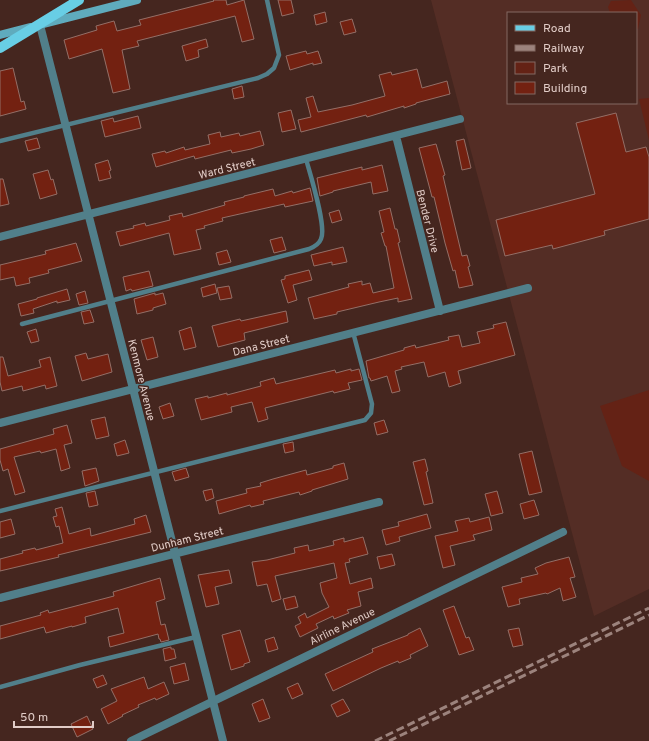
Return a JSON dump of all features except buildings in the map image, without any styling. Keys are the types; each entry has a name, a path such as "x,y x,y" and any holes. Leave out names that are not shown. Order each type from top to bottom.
{"main road":[{"path":"0,48 79,0"}],"street":[{"path":"0,35 137,0"},
{"name":"Kenmore Avenue","path":"40,24 223,741"},
{"name":"Ward Street","path":"0,237 460,119"},
{"name":"Bender Drive","path":"396,136 440,311"},
{"name":"Dana Street","path":"0,422 528,288"},
{"name":"Dunham Street","path":"0,598 379,502"},
{"name":"Airline Avenue","path":"132,741 563,532"}],"lane":[{"path":"0,141 258,78 267,74 274,68 279,55 267,0"},
{"path":"22,324 110,302 316,246 321,240 323,227 306,159"},
{"path":"0,511 365,420 371,413 372,404 353,332"},
{"path":"0,687 196,637"}],"shaded area":[{"path":"431,0 649,0 649,589 594,616"}],"green space":[{"path":"631,0 641,15 638,29 637,12 610,12 608,7 611,1"},
{"path":"649,98 649,140 639,99"},
{"path":"649,390 649,481 622,466 600,406"}],"railway":[{"path":"375,741 649,608"},
{"path":"389,741 649,615"}]}
